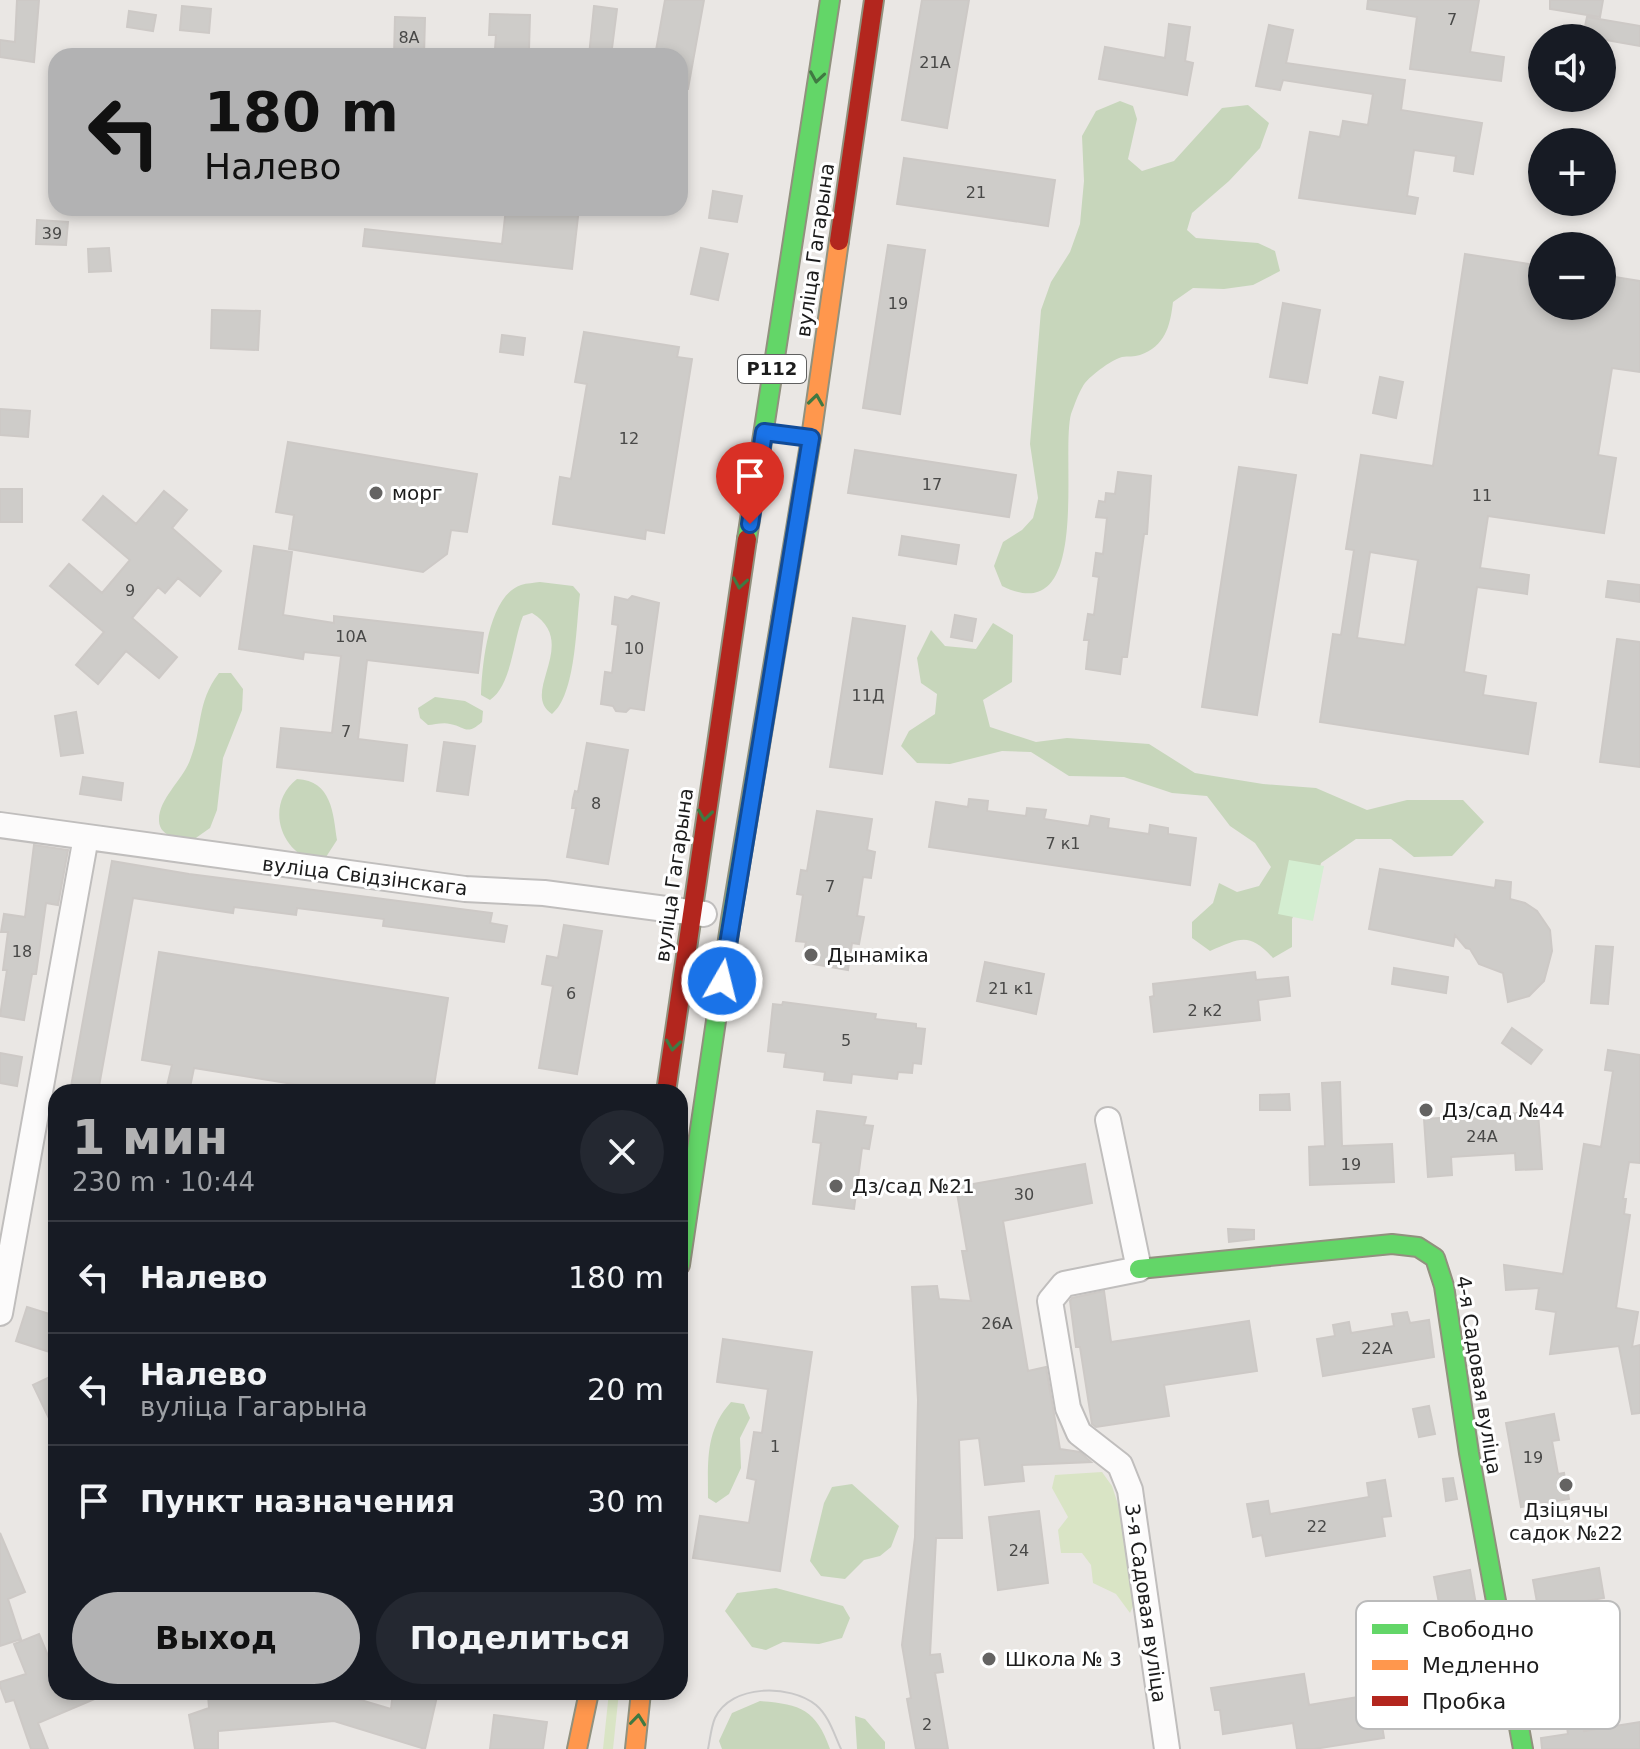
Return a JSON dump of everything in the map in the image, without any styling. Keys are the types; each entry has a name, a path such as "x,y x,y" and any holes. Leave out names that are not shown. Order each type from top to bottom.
{"main road":[{"name":"вуліца Гагарына","path":"688,1211 731,919 787,435 791,243 830,0"},
{"name":"вуліца Гагарына","path":"667,1084 716,738 787,435 874,0"},
{"name":"4-я Садовая вуліца","path":"1139,1269 1392,1244 1418,1247 1435,1258 1444,1286 1469,1453 1496,1601"},
{"path":"577,1749 588,1700"},
{"path":"586,1749 589,1700"},
{"path":"635,1749 640,1700"},
{"name":"4-я Садовая вуліца","path":"1519,1729 1523,1749"}],"street":[{"name":"вуліца Свідзінскага","path":"0,825 465,889 544,893 731,919"},
{"path":"0,1313 86,837"},
{"path":"1108,1120 1139,1269"},
{"name":"3-я Садовая вуліца","path":"1139,1269 1064,1284 1050,1301 1068,1408 1079,1433 1120,1465 1130,1490 1167,1749"}],"green space":[{"path":"1120,101 1133,106 1137,119 1128,159 1142,171 1174,161 1222,108 1248,105 1269,123 1260,148 1229,181 1192,213 1187,230 1196,238 1258,243 1275,251 1280,271 1253,285 1224,289 1193,288 1173,302 1168,327 1161,341 1140,355 1117,359 1086,382 1071,414 1066,533 1061,563 1050,584 1031,593 1002,586 994,566 1003,542 1022,530 1033,518 1038,498 1030,444 1041,310 1051,282 1070,252 1080,224 1084,181 1082,136 1096,111"},
{"path":"540,582 573,586 580,594 570,676 560,705 552,714 544,705 542,694 551,638 546,625 532,613 523,616 503,684 490,700 481,695 489,633 501,603 521,585"},
{"path":"993,623 1013,635 1012,682 983,700 990,727 1036,742 1067,738 1149,744 1195,773 1263,784 1316,788 1367,810 1407,800 1463,800 1484,822 1452,856 1414,857 1391,839 1356,839 1321,863 1314,893 1301,900 1292,919 1292,947 1273,958 1257,944 1244,940 1210,951 1192,938 1192,922 1213,903 1219,883 1237,892 1259,886 1271,867 1255,843 1230,826 1207,796 1172,793 1124,777 1069,776 1031,752 1002,751 950,764 917,763 901,746 909,731 935,714 937,694 921,683 917,658 931,630 945,646 976,649"},
{"path":"219,673 231,673 243,689 242,710 223,758 217,810 210,828 193,840 177,838 160,827 162,805 190,760 203,705"},
{"path":"435,697 465,701 483,711 482,722 469,730 447,723 428,725 420,718 418,708"},
{"path":"297,779 309,781 324,792 332,809 337,840 326,857 317,862 293,848 281,826 281,801"},
{"path":"1289,860 1324,866 1313,921 1278,914"},
{"path":"731,1402 744,1404 750,1418 740,1438 741,1468 729,1494 716,1503 708,1498 710,1447 716,1424"},
{"path":"1102,1472 1112,1486 1128,1535 1139,1592 1130,1613 1116,1594 1093,1583 1091,1565 1082,1553 1061,1553 1058,1530 1068,1517 1052,1488 1055,1475"},
{"path":"852,1484 899,1526 891,1547 880,1556 864,1560 845,1579 821,1576 810,1561 824,1503 832,1487"},
{"path":"776,1588 843,1606 850,1618 842,1638 819,1644 783,1642 766,1650 752,1647 725,1611 737,1593"},
{"path":"608,1700 618,1700 613,1749 603,1749"},
{"path":"760,1701 786,1704 805,1711 819,1725 830,1749 722,1749 719,1741 732,1713"},
{"path":"855,1716 865,1719 885,1742 885,1749 857,1749"}],"building":[{"path":"17,0 39,0 34,62 0,57 0,40 15,42"},
{"path":"665,0 704,0 688,89 688,48 656,48"},
{"path":"922,0 969,0 947,128 902,120"},
{"path":"1368,0 1479,0 1470,52 1504,57 1501,81 1410,69 1417,17 1367,9"},
{"path":"1550,0 1603,0 1600,17 1550,9"},
{"path":"182,6 211,9 209,33 180,30"},
{"path":"594,6 617,9 612,48 590,48"},
{"path":"129,11 156,15 153,31 127,27"},
{"path":"490,14 530,15 529,48 495,48 496,35 489,35"},
{"path":"395,17 425,18 424,48 394,48"},
{"path":"1587,17 1640,26 1640,46 1616,42 1616,24 1586,24"},
{"path":"1169,24 1190,27 1185,61 1193,63 1187,95 1099,79 1105,47 1165,58"},
{"path":"1269,25 1293,30 1286,63 1405,80 1401,110 1482,123 1473,174 1454,171 1456,156 1414,150 1407,196 1418,198 1415,214 1299,198 1310,132 1340,137 1343,121 1368,125 1373,94 1283,80 1280,90 1256,86"},
{"path":"904,158 1055,180 1048,226 897,204"},
{"path":"713,191 742,196 737,222 709,218"},
{"path":"505,216 578,216 572,269 363,246 365,229 502,244"},
{"path":"37,220 68,222 66,245 36,244"},
{"path":"888,245 925,250 900,414 863,408"},
{"path":"109,248 111,271 89,272 88,249"},
{"path":"701,248 728,254 718,300 691,294"},
{"path":"1465,254 1528,264 1528,320 1616,320 1616,277 1640,281 1640,372 1612,368 1598,455 1616,458 1604,533 1488,516 1480,568 1529,575 1527,594 1477,587 1464,672 1486,676 1483,695 1536,703 1528,754 1320,722 1333,634 1341,635 1354,550 1346,549 1361,455 1433,466","holes":["1370,552 1418,560 1405,645 1357,638"]},
{"path":"1283,303 1320,310 1307,383 1270,377"},
{"path":"212,310 260,311 258,350 211,348"},
{"path":"584,332 679,347 677,357 692,359 664,533 646,530 645,539 553,524 560,477 571,479 587,384 575,382"},
{"path":"502,335 525,338 523,355 500,352"},
{"path":"1380,377 1403,382 1396,418 1373,413"},
{"path":"0,409 30,411 28,437 0,435"},
{"name":"морг","path":"288,442 477,474 467,532 451,530 447,554 423,572 289,549 294,515 276,512"},
{"path":"855,450 1016,475 1009,517 848,493"},
{"path":"1239,467 1296,475 1257,715 1202,707"},
{"path":"1118,472 1151,476 1147,534 1144,534 1127,657 1122,657 1120,674 1086,669 1089,640 1084,640 1088,614 1094,615 1099,577 1093,576 1096,553 1103,554 1107,518 1096,517 1099,501 1105,502 1106,493 1115,494"},
{"path":"0,489 22,489 22,522 0,522"},
{"path":"164,491 187,510 172,528 221,571 200,596 178,578 165,593 158,587 132,618 177,657 159,678 126,651 98,684 76,665 104,632 50,586 69,564 102,593 130,560 83,520 103,496 136,524"},
{"path":"902,536 959,545 956,564 899,555"},
{"path":"254,546 292,552 283,615 334,623 334,616 483,633 478,673 367,660 358,739 407,745 403,781 277,767 281,728 332,733 341,656 304,652 303,659 239,649"},
{"path":"1608,581 1640,585 1640,602 1606,597"},
{"path":"632,596 659,603 644,710 630,708 626,712 601,704 605,672 612,673 618,625 612,624 615,597 628,600"},
{"path":"955,615 976,619 972,641 951,637"},
{"path":"853,618 905,626 882,774 830,767"},
{"path":"1617,639 1640,642 1640,767 1600,762"},
{"path":"76,712 83,753 61,756 55,716"},
{"path":"444,742 475,746 468,795 437,791"},
{"path":"587,743 628,750 608,864 567,857 576,808 572,808 573,799 575,791 578,792"},
{"path":"83,777 123,783 121,800 80,794"},
{"path":"969,799 988,801 987,811 1026,816 1027,808 1046,810 1044,819 1089,826 1091,816 1109,819 1108,828 1149,834 1150,825 1168,828 1168,834 1196,838 1190,885 929,847 936,802 968,807"},
{"path":"817,811 872,819 867,850 875,852 871,878 863,877 857,916 864,917 859,944 852,943 848,970 807,963 807,958 803,957 806,942 796,941 803,895 797,894 801,870 807,871"},
{"path":"34,845 68,850 58,905 46,903 36,974 32,974 24,1020 0,1016 7,970 3,970 8,932 1,932 4,914 25,917"},
{"path":"112,861 189,874 492,913 490,923 507,926 504,942 383,926 384,919 297,908 296,915 234,907 233,913 133,898 99,1084 71,1084"},
{"path":"1380,869 1495,888 1496,880 1511,882 1510,899 1525,903 1537,911 1550,930 1552,951 1544,981 1529,996 1508,1002 1503,973 1479,964 1470,949 1455,935 1453,946 1369,929"},
{"path":"564,925 602,931 577,1074 539,1068 553,986 542,984 547,956 558,958"},
{"path":"1596,946 1613,947 1608,1004 1591,1003"},
{"path":"159,952 448,998 434,1084 293,1084 194,1068 191,1084 167,1084 172,1065 142,1060"},
{"path":"985,962 1044,974 1036,1014 977,1001"},
{"path":"1394,968 1448,977 1446,993 1392,984"},
{"path":"1255,972 1256,980 1288,977 1290,996 1258,1000 1260,1020 1154,1032 1150,997 1154,996 1153,984"},
{"path":"783,1002 876,1014 875,1019 916,1024 916,1028 925,1029 921,1064 913,1063 912,1073 898,1072 897,1079 852,1074 851,1083 824,1080 825,1072 784,1067 786,1053 768,1051 773,1004 782,1005"},
{"path":"1512,1028 1542,1050 1531,1064 1502,1043"},
{"path":"1608,1050 1640,1055 1640,1163 1629,1162 1623,1199 1626,1199 1624,1214 1630,1215 1616,1308 1638,1312 1632,1347 1640,1345 1640,1413 1632,1414 1619,1346 1550,1354 1556,1312 1536,1309 1539,1288 1506,1290 1504,1265 1563,1274 1584,1144 1601,1147 1613,1071 1605,1070"},
{"path":"0,1053 22,1057 17,1086 0,1083"},
{"path":"1340,1082 1342,1146 1392,1144 1394,1182 1310,1185 1309,1147 1325,1146 1322,1083"},
{"path":"1289,1094 1290,1110 1260,1110 1260,1095"},
{"path":"817,1111 866,1117 864,1125 873,1126 869,1149 862,1148 854,1209 813,1204 821,1143 813,1142"},
{"path":"1538,1112 1542,1169 1516,1170 1515,1153 1451,1157 1452,1175 1428,1177 1424,1119"},
{"path":"1085,1164 1092,1203 1003,1221 1028,1371 1046,1367 1060,1449 1080,1452 1091,1462 1022,1465 1024,1481 985,1485 979,1438 959,1440 962,1538 936,1538 930,1655 940,1654 943,1672 935,1673 948,1749 916,1749 902,1645 915,1537 918,1400 912,1287 937,1286 939,1299 971,1301 962,1251 967,1251 956,1187"},
{"path":"1228,1229 1254,1230 1254,1239 1229,1242"},
{"path":"1104,1291 1111,1342 1249,1321 1257,1371 1164,1385 1169,1416 1096,1427 1092,1424 1080,1347 1076,1347 1070,1301"},
{"path":"27,1307 48,1314 48,1351 16,1341"},
{"path":"1407,1312 1410,1323 1429,1320 1434,1357 1323,1376 1317,1339 1335,1336 1333,1325 1349,1322 1351,1333 1394,1326 1392,1314"},
{"path":"723,1339 812,1352 780,1571 693,1558 700,1516 749,1523 756,1480 747,1478 754,1432 762,1433 768,1389 717,1382"},
{"path":"48,1378 48,1416 33,1385"},
{"path":"1429,1406 1435,1434 1419,1437 1413,1409"},
{"path":"1554,1414 1559,1440 1552,1441 1558,1474 1564,1473 1569,1499 1521,1507 1506,1423"},
{"path":"1453,1478 1457,1499 1446,1501 1443,1479"},
{"path":"1385,1480 1391,1516 1382,1517 1385,1536 1266,1556 1262,1535 1253,1537 1247,1504 1268,1501 1270,1514 1369,1497 1367,1483"},
{"path":"1039,1511 1048,1583 998,1590 989,1517"},
{"path":"0,1533 25,1592 8,1599 21,1639 0,1646"},
{"path":"1599,1568 1604,1598 1537,1601 1533,1580"},
{"path":"1470,1570 1475,1601 1439,1601 1434,1577"},
{"path":"39,1634 48,1656 48,1700 92,1700 38,1723 48,1749 31,1749 14,1700 6,1702 0,1686 0,1682 26,1674 14,1644"},
{"path":"1304,1674 1309,1705 1356,1697 1356,1729 1383,1729 1384,1738 1297,1749 1293,1723 1223,1734 1220,1710 1215,1710 1211,1688"},
{"path":"208,1700 361,1700 391,1709 392,1700 436,1700 425,1749 334,1721 218,1731 218,1749 195,1749 189,1715 209,1708"},
{"path":"494,1715 547,1722 543,1749 490,1749"},
{"path":"1640,1722 1640,1749 1542,1749 1541,1738 1568,1734 1567,1729 1620,1729 1620,1725"}],"tram line":[{"path":"708,1749 715,1718 723,1707 747,1693 762,1691 792,1693 816,1705 828,1720 841,1749"}],"traffic: fast":[{"path":"747,539 830,0"},
{"path":"688,1211 731,919 781,619"},
{"path":"1139,1269 1392,1244 1418,1247 1435,1258 1444,1286 1469,1453 1496,1601"},
{"path":"1519,1729 1523,1749"}],"traffic: slow":[{"path":"781,619 839,241"},
{"path":"577,1749 587,1700"},
{"path":"635,1749 640,1700"}],"traffic: jam":[{"path":"839,241 874,0"},
{"path":"667,1084 747,539"}],"place":[{"name":"морг","path":"376,493"},
{"name":"Дынаміка","path":"811,955"},
{"name":"Дз/сад №44","path":"1426,1110"},
{"name":"Дз/сад №21","path":"836,1186"},
{"name":"Дзіцячы садок №22","path":"1566,1485"},
{"name":"Школа № 3","path":"989,1659"}],"route":[{"path":"722,981 811,438 764,432 750,524"}]}
